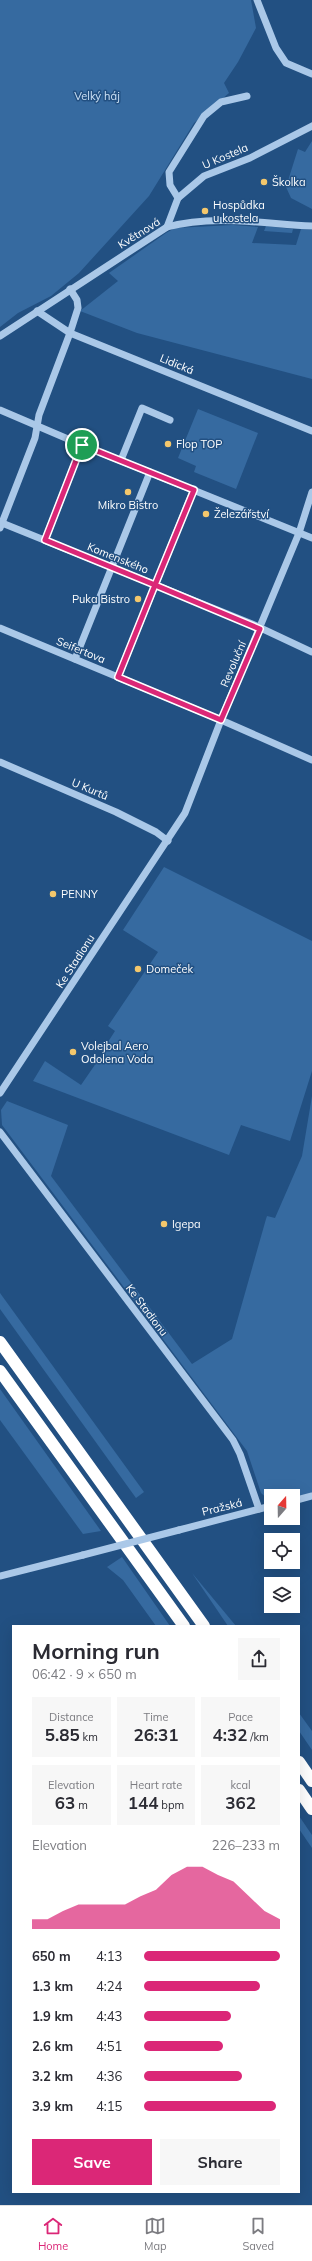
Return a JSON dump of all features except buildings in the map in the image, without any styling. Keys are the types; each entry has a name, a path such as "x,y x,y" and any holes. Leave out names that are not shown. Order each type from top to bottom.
{"highway":[{"path":"0,1342 203,1625"},
{"path":"0,1371 183,1625"},
{"path":"300,1763 312,1781"},
{"path":"300,1791 312,1809"}],"street":[{"path":"257,0 276,48 286,63 312,74"},
{"path":"168,227 178,198 170,185 169,172 204,116 221,102 247,96"},
{"name":"U Kostela","path":"178,198 204,176 250,158 312,126"},
{"name":"Květnová","path":"0,336 36,311 168,227 198,221 312,226"},
{"path":"1,525 36,438 39,415 78,308 77,300 70,289"},
{"name":"Lidická","path":"36,311 70,333 312,431"},
{"path":"120,460 142,408 170,420"},
{"path":"0,410 82,445 312,538"},
{"path":"45,540 82,445"},
{"path":"75,659 150,472"},
{"path":"118,677 194,490"},
{"name":"Revoluční","path":"168,840 185,813 221,720 299,533 312,492"},
{"name":"Komenského","path":"1,525 45,540 112,567 312,652"},
{"name":"Seifertova","path":"0,628 221,720 312,760"},
{"name":"U Kurtů","path":"0,762 116,812 156,832 168,840"},
{"name":"Ke Stadionu","path":"0,1093 168,840"},
{"name":"Ke Stadionu","path":"0,1132 233,1440 240,1454 259,1509"},
{"path":"300,1499 312,1496"},
{"name":"Pražská","path":"0,1576 264,1508"}],"green space":[{"name":"Velký háj","path":"0,0 251,0 256,28 238,62 224,83 229,93 194,123 149,196 79,273 51,296 18,313 0,327"},
{"path":"312,141 312,209 291,198 286,187 298,149 305,152"},
{"path":"233,225 258,227 252,243 296,245 301,229 312,230 312,379 137,333 80,311 118,281 109,273 166,233 175,228"},
{"path":"266,226 293,229 292,233 264,231"},
{"path":"198,409 258,433 236,489 194,472 196,466 178,458"},
{"path":"164,867 312,941 312,1071 290,1141 241,1125 229,1155 33,1081 45,1061 81,1085 110,1043 108,1042 115,1031 108,1026 158,952 123,930"},
{"path":"312,1096 312,1493 300,1496 300,1489 264,1489 264,1496 261,1493 247,1451 2,1125 1,1110 7,1101 68,1125 51,1176 192,1364 232,1339 267,1216 275,1218 302,1156"},
{"path":"0,1293 144,1492 136,1498 0,1309"},
{"path":"0,1389 101,1531 83,1534 0,1420"},
{"path":"122,1557 169,1625 155,1625 123,1580 107,1567"},
{"path":"192,1573 235,1625 227,1625"},
{"path":"300,1714 312,1731 312,1750 300,1732"},
{"path":"300,1817 312,1835 312,1848 300,1830"}],"place":[{"name":"Školka","path":"264,182"},
{"name":"Hospůdka u kostela","path":"205,211"},
{"name":"Flop TOP","path":"168,444"},
{"name":"Mikro Bistro","path":"128,492"},
{"name":"Železářství","path":"206,514"},
{"name":"Puka Bistro","path":"138,599"},
{"name":"PENNY","path":"53,894"},
{"name":"Domeček","path":"138,969"},
{"name":"Volejbal Aero Odolena Voda","path":"73,1052"},
{"name":"Igepa","path":"164,1224"}],"route":[{"path":"82,445 45,540 155,585 118,677 221,720 260,629 252,624 155,585 194,490 82,445"}]}
